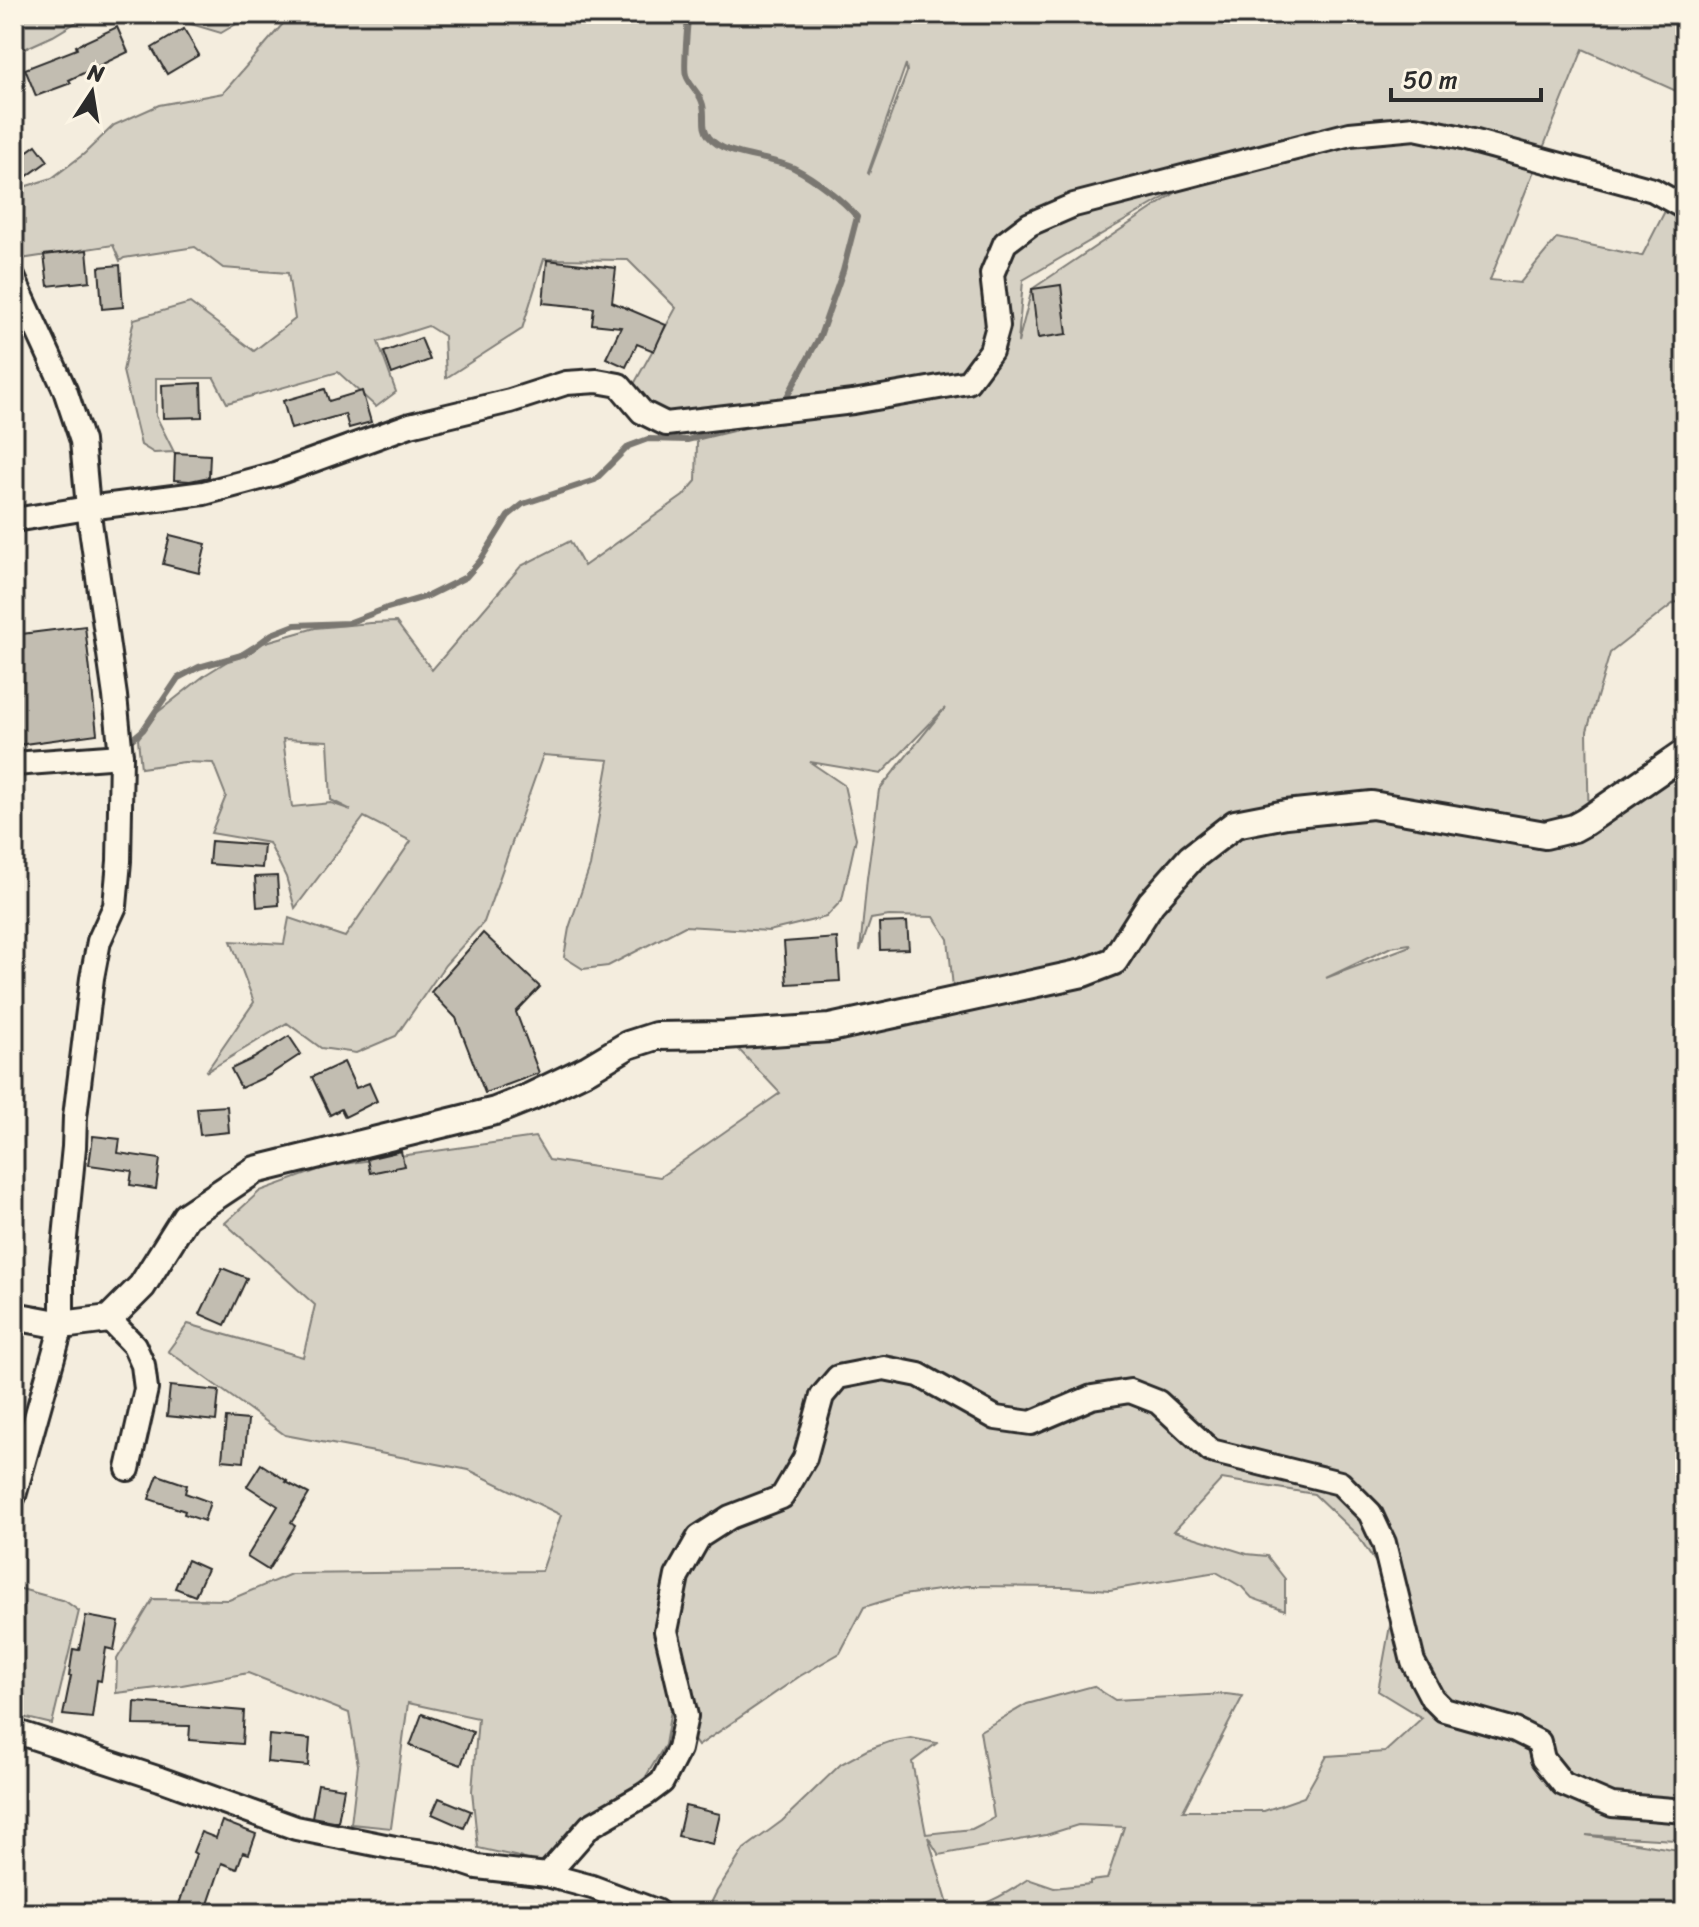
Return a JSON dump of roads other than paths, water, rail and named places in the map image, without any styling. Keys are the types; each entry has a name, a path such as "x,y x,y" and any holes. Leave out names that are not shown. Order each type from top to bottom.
{"street":[{"path":"14,520 204,493 275,474 410,425 510,401 566,383 597,381 619,385 642,412 666,424 853,402 968,382 991,351 998,326 992,274 1005,243 1030,224 1074,205 1350,134 1415,128 1458,137 1653,190 1685,208"},
{"path":"14,279 65,390 82,441 121,756 115,906 99,941 92,978 75,1117 62,1268 62,1325 14,1496"},
{"path":"14,1316 62,1325 109,1319 142,1286 186,1216 255,1170 495,1111 588,1069 628,1045 656,1036 830,1028 1083,973 1114,961 1151,903 1191,858 1235,824 1286,814 1372,805 1545,835 1585,822 1685,753"},
{"path":"14,764 121,756"},
{"path":"109,1319 134,1345 143,1365 146,1389 128,1469"},
{"path":"547,1875 590,1826 662,1782 679,1749 686,1716 666,1631 677,1576 699,1537 730,1517 782,1497 805,1458 822,1396 838,1377 884,1368 919,1375 996,1418 1031,1423 1092,1397 1130,1391 1158,1402 1211,1451 1340,1483 1370,1513 1384,1543 1413,1662 1432,1698 1444,1710 1515,1730 1539,1742 1543,1759 1563,1784 1612,1805 1685,1811"},
{"path":"14,1731 296,1828 438,1854 477,1867 547,1875 592,1887 658,1913"}],"waterway":[{"path":"688,14 685,70 702,102 709,137 725,149 794,168 828,190 857,217 843,271 820,336 783,404"},
{"path":"125,745 143,730 178,678 199,667 245,654 272,634 295,625 348,623 428,596 466,577 480,561 508,516 523,504 595,480 629,446 648,439 687,440 753,424"}]}
